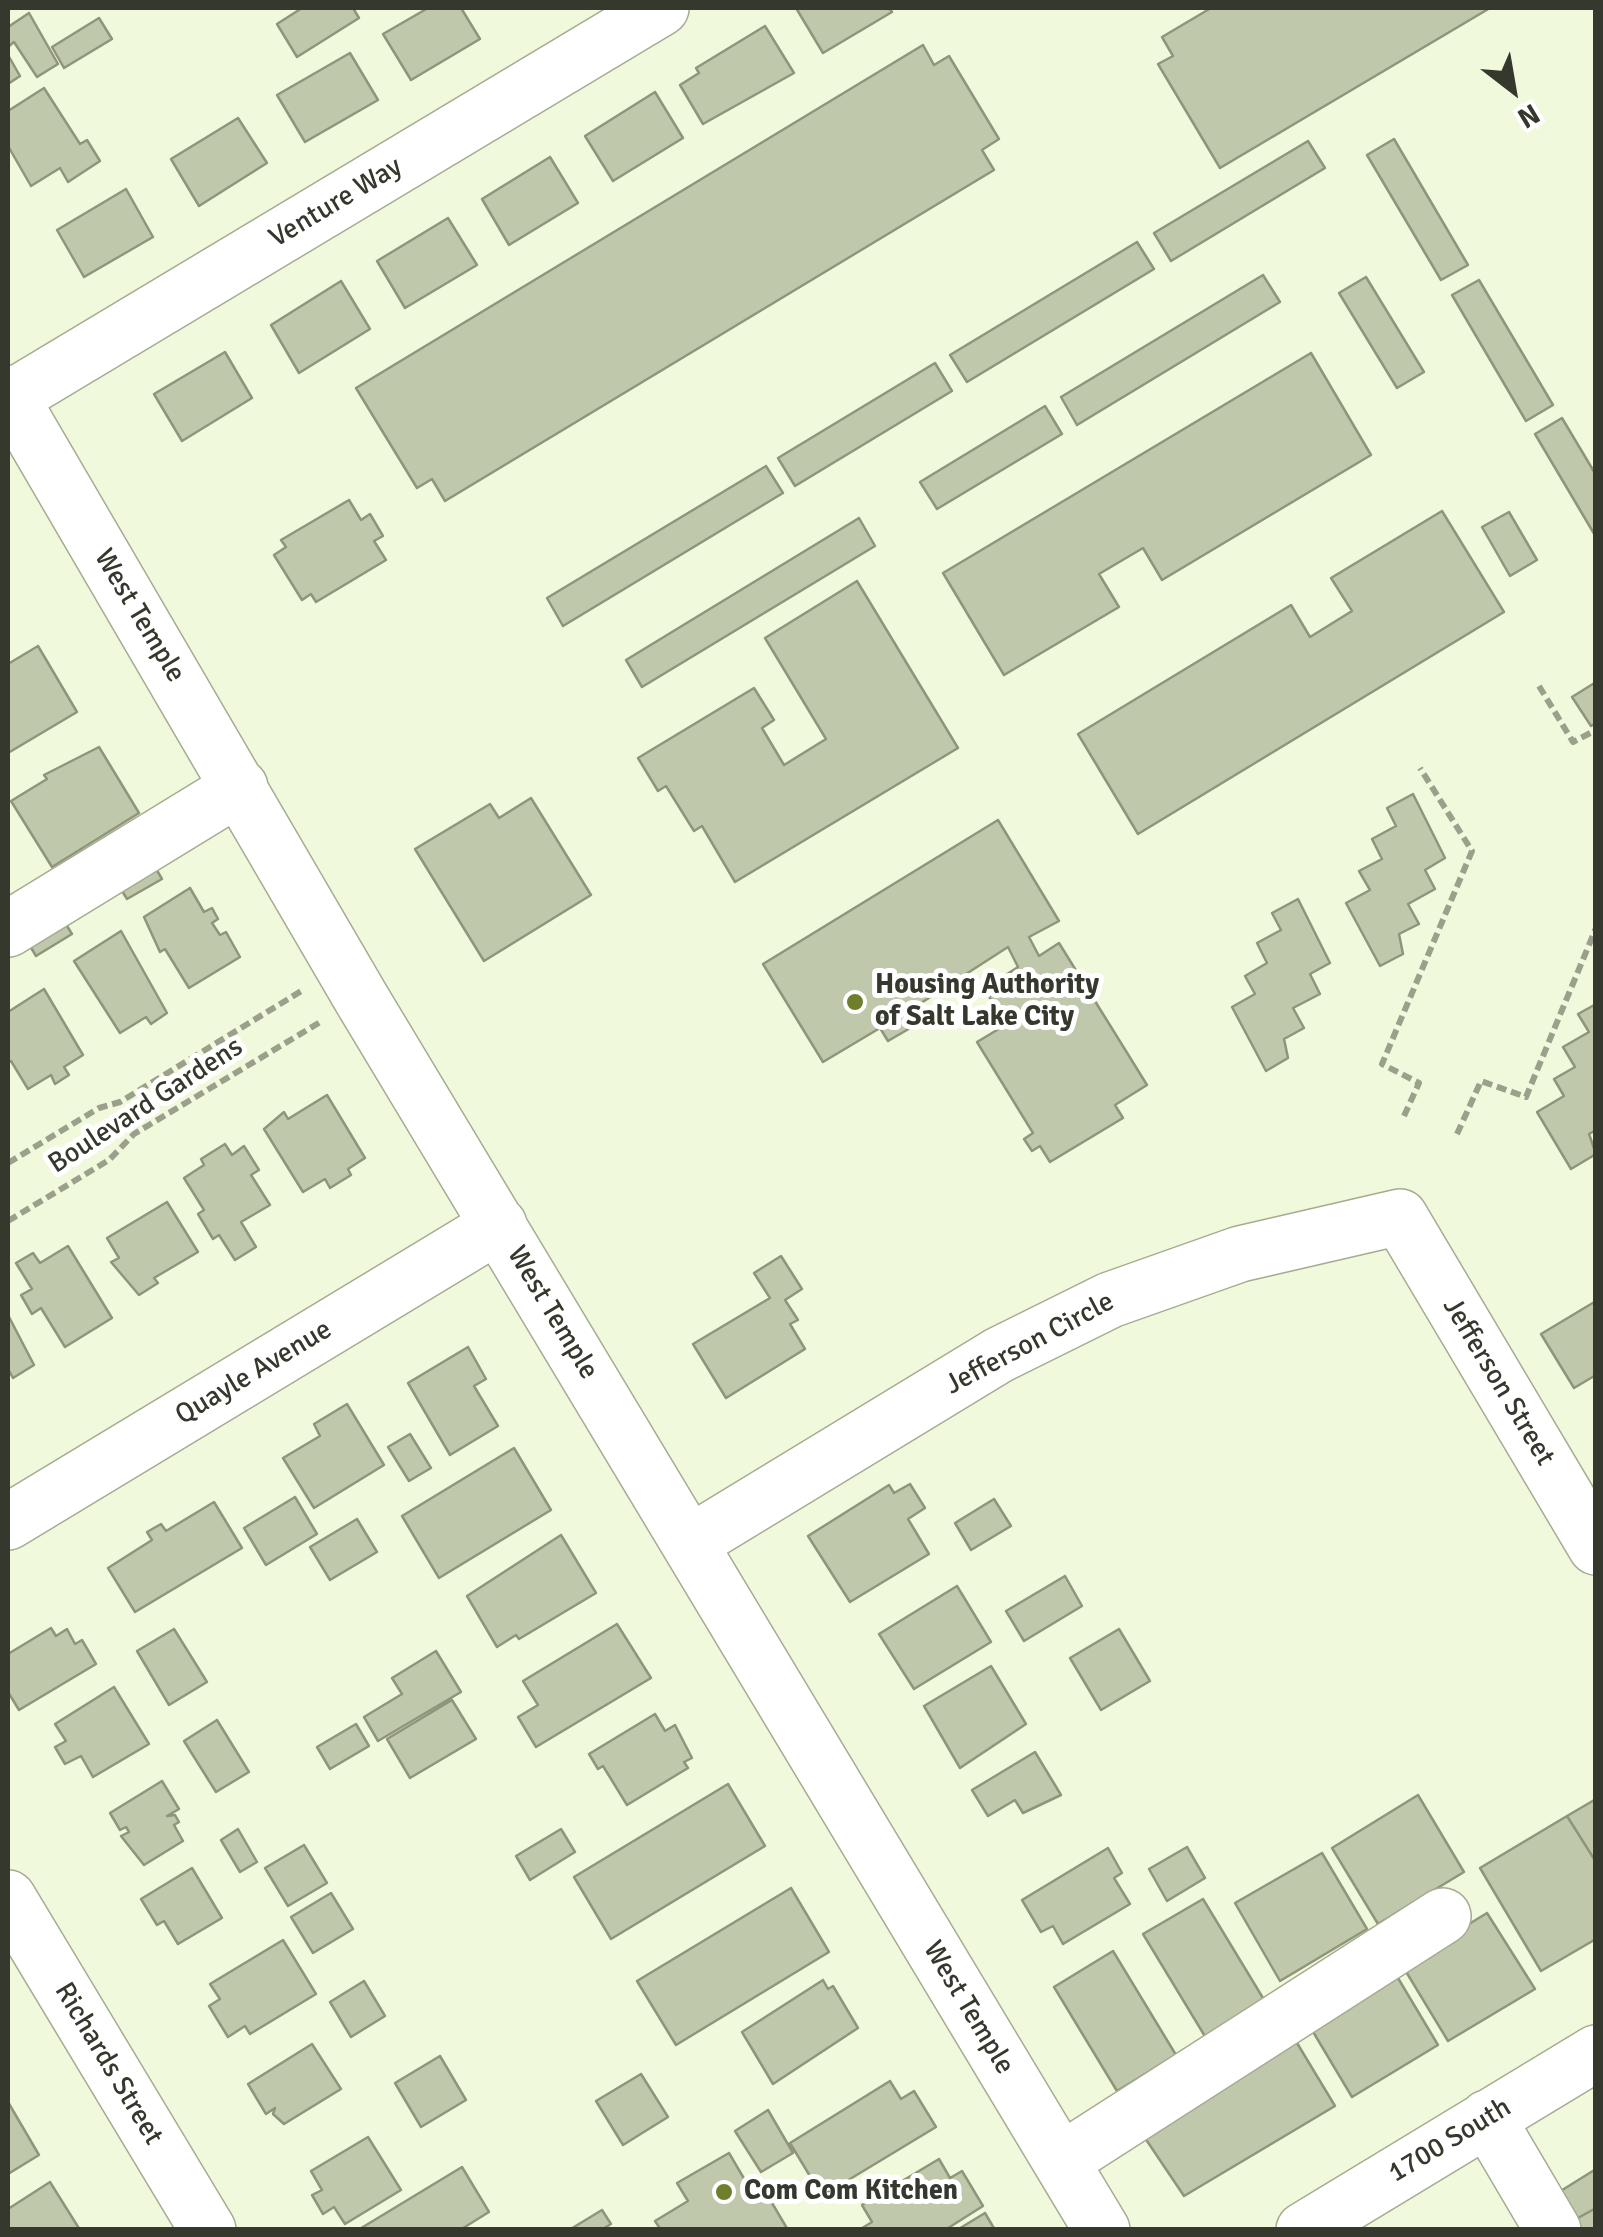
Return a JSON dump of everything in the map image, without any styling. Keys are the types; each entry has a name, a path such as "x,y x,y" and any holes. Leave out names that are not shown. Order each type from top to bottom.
{"street":[{"name":"Venture Way","path":"14,418 662,8"},
{"name":"West Temple","path":"14,418 240,787 352,982 1102,2230"},
{"path":"8,929 240,787"},
{"name":"Jefferson Circle","path":"690,1544 999,1356 1078,1314 1172,1275 1240,1254 1400,1216"},
{"name":"Jefferson Street","path":"1400,1216 1596,1547"},
{"name":"Quayle Avenue","path":"8,1522 499,1225"},
{"name":"Richards Street","path":"8,1898 208,2230"},
{"path":"1061,2161 1443,1916"},
{"name":"1700 South","path":"1304,2230 1596,2053"},
{"path":"1487,2118 1554,2230"}],"path":[{"path":"1539,686 1574,742 1596,730"},
{"path":"1404,1116 1419,1083 1382,1064 1472,851 1420,768"},
{"path":"1456,1134 1481,1081 1526,1097 1596,928"},
{"name":"Boulevard Gardens","path":"8,1163 99,1108 120,1102 352,982"},
{"name":"Boulevard Gardens","path":"8,1221 109,1160 134,1134 352,982"}],"building":[{"path":"302,8 353,8 359,18 297,57 277,24"},
{"path":"428,8 461,8 480,39 411,80 383,34"},
{"path":"796,8 889,8 892,12 823,53"},
{"path":"1211,8 1490,8 1220,168 1158,64 1173,56 1162,37"},
{"path":"29,13 58,64 37,77 14,42 8,47 8,27"},
{"path":"99,18 112,39 64,68 52,47"},
{"path":"765,26 794,73 703,124 680,85 699,73 696,68"},
{"path":"923,45 934,65 949,56 999,139 982,150 994,170 445,501 432,479 417,488 356,388"},
{"path":"350,53 378,100 305,142 277,95"},
{"path":"8,55 20,76 8,84"},
{"path":"44,88 80,144 87,140 100,161 68,182 60,168 31,186 8,146 8,111"},
{"path":"655,92 683,138 613,181 585,136"},
{"path":"238,118 267,163 199,206 171,159"},
{"path":"1394,139 1468,265 1441,280 1367,155"},
{"path":"1308,141 1325,168 1171,261 1154,233"},
{"path":"550,157 578,203 509,245 482,199"},
{"path":"126,189 153,237 84,277 57,230"},
{"path":"448,218 477,265 405,308 377,261"},
{"path":"1137,242 1154,269 967,382 950,355"},
{"path":"1263,275 1280,302 1077,425 1061,397"},
{"path":"1366,277 1424,372 1397,388 1339,293"},
{"path":"1479,280 1553,405 1526,421 1452,295"},
{"path":"341,281 370,329 299,373 271,325"},
{"path":"225,352 252,398 182,441 154,394"},
{"path":"1311,353 1371,455 1162,580 1143,548 1099,574 1119,607 1004,675 943,573"},
{"path":"935,363 952,391 795,486 778,458"},
{"path":"1045,406 1062,434 937,509 920,482"},
{"path":"1562,418 1596,475 1596,537 1535,434"},
{"path":"766,466 783,493 563,626 547,598"},
{"path":"349,500 361,520 370,514 383,536 374,541 386,560 316,602 311,594 302,600 274,555 286,547 281,540"},
{"path":"1442,511 1504,612 1138,834 1078,734 1291,605 1310,637 1352,611 1331,578"},
{"path":"1509,512 1537,560 1510,576 1482,527"},
{"path":"859,518 875,546 642,687 626,660"},
{"path":"857,581 958,748 735,882 702,826 694,831 666,786 658,791 638,758 754,688 774,720 762,728 784,765 826,739 765,638"},
{"path":"38,646 77,712 8,753 8,664"},
{"path":"1596,682 1596,723 1591,726 1572,697"},
{"path":"99,747 139,813 52,867 11,801 47,779 44,775"},
{"path":"1413,794 1445,858 1425,870 1435,889 1408,904 1419,924 1399,934 1403,954 1380,966 1346,903 1370,890 1359,871 1382,859 1372,839 1396,826 1387,808"},
{"path":"531,798 591,895 484,961 415,849 490,804 499,818"},
{"name":"Housing Authority of Salt Lake City","path":"998,820 1059,921 1029,937 1039,956 1059,943 1147,1085 1115,1105 1123,1118 1050,1162 1040,1146 1032,1151 1024,1139 1033,1133 977,1042 1007,1024 984,989 1018,967 1008,947 904,1014 912,1027 888,1041 880,1028 823,1062 763,964"},
{"path":"148,855 162,879 127,899 113,876"},
{"path":"190,888 204,912 212,908 218,919 212,923 220,935 226,932 240,957 189,988 165,949 160,952 144,917"},
{"path":"1298,899 1330,963 1310,974 1320,994 1293,1008 1304,1028 1284,1039 1288,1058 1266,1071 1232,1007 1255,994 1245,976 1267,963 1257,943 1281,930 1272,913"},
{"path":"57,910 72,934 36,956 21,931"},
{"path":"121,931 167,1013 151,1024 146,1017 120,1033 74,961"},
{"path":"44,989 83,1055 64,1067 69,1075 55,1084 51,1075 28,1089 11,1061 8,1063 8,1012"},
{"path":"1596,1004 1596,1130 1589,1134 1596,1154 1571,1169 1537,1112 1564,1096 1554,1079 1575,1067 1563,1047 1589,1032 1578,1014"},
{"path":"327,1095 365,1158 348,1169 351,1175 330,1188 325,1179 303,1192 264,1129 284,1112 288,1119"},
{"path":"225,1144 232,1155 244,1146 259,1170 251,1175 270,1205 241,1222 256,1247 235,1260 219,1235 213,1239 198,1214 204,1210 184,1178 204,1165 201,1159"},
{"path":"167,1202 198,1252 154,1278 158,1283 139,1295 111,1262 119,1258 107,1238"},
{"path":"68,1246 112,1318 65,1347 41,1308 32,1314 21,1295 32,1289 16,1263 33,1253 40,1263"},
{"path":"781,1256 802,1289 785,1300 798,1320 790,1324 805,1349 726,1398 693,1344 770,1298 754,1273"},
{"path":"1596,1301 1596,1375 1574,1388 1541,1334"},
{"path":"8,1315 34,1365 13,1378 8,1369"},
{"path":"468,1347 486,1379 474,1386 498,1426 450,1455 408,1383"},
{"path":"347,1404 384,1465 314,1508 283,1458 320,1436 314,1424"},
{"path":"410,1434 431,1468 409,1481 388,1447"},
{"path":"514,1448 551,1510 439,1578 402,1516"},
{"path":"910,1484 925,1508 908,1519 929,1554 850,1602 808,1536 889,1485 894,1493"},
{"path":"295,1497 317,1534 266,1565 244,1528"},
{"path":"994,1499 1011,1526 971,1550 955,1523"},
{"path":"214,1502 242,1548 135,1612 108,1568 152,1540 147,1532 161,1524 166,1531"},
{"path":"357,1519 377,1552 330,1580 310,1547"},
{"path":"561,1535 596,1593 519,1639 516,1635 497,1647 467,1596"},
{"path":"1065,1576 1082,1606 1024,1641 1006,1611"},
{"path":"957,1586 991,1642 914,1689 879,1634"},
{"path":"617,1624 651,1678 536,1747 518,1717 538,1705 523,1681"},
{"path":"51,1628 56,1636 67,1629 75,1644 82,1640 96,1664 19,1710 8,1692 8,1654"},
{"path":"174,1629 207,1682 169,1705 137,1651"},
{"path":"1119,1629 1150,1681 1101,1710 1070,1658"},
{"path":"436,1651 461,1692 378,1741 364,1717 402,1694 392,1678"},
{"path":"991,1666 1026,1724 960,1768 924,1706"},
{"path":"114,1687 149,1744 93,1777 81,1756 65,1764 55,1747 66,1741 55,1724"},
{"path":"452,1700 476,1739 410,1778 387,1739"},
{"path":"655,1714 665,1731 675,1725 692,1758 684,1762 688,1768 627,1805 603,1766 598,1769 589,1754"},
{"path":"217,1720 249,1772 216,1792 184,1741"},
{"path":"356,1724 369,1746 330,1769 317,1747"},
{"path":"1035,1752 1061,1795 1023,1813 1015,1800 988,1816 972,1790"},
{"path":"162,1781 179,1809 167,1816 175,1815 179,1822 174,1825 183,1841 144,1865 121,1836 129,1832 126,1827 120,1830 110,1813"},
{"path":"728,1784 765,1846 611,1939 574,1877"},
{"path":"1418,1795 1464,1872 1378,1924 1332,1848"},
{"path":"1596,1799 1596,1862 1567,1816"},
{"path":"1567,1816 1596,1862 1596,1939 1541,1971 1480,1868"},
{"path":"238,1829 257,1862 240,1872 221,1840"},
{"path":"561,1829 575,1852 530,1880 516,1856"},
{"path":"304,1845 327,1883 288,1906 265,1868"},
{"path":"1187,1847 1205,1878 1167,1901 1149,1869"},
{"path":"1108,1848 1122,1873 1114,1878 1130,1904 1063,1944 1053,1926 1041,1932 1022,1900"},
{"path":"1322,1853 1367,1929 1280,1981 1235,1903"},
{"path":"192,1868 222,1918 178,1944 164,1921 157,1925 141,1899"},
{"path":"791,1888 829,1952 676,2045 637,1981"},
{"path":"331,1893 353,1929 313,1953 291,1917"},
{"path":"1203,1899 1266,2003 1206,2038 1143,1934"},
{"path":"1487,1913 1535,1989 1448,2041 1402,1965"},
{"path":"283,1940 316,1994 250,2034 245,2026 228,2037 209,2006 220,1999 210,1984"},
{"path":"1113,1951 1176,2055 1117,2091 1054,1987"},
{"path":"1392,1968 1438,2045 1352,2097 1306,2020"},
{"path":"823,1980 828,1989 833,1986 858,2028 773,2084 742,2032"},
{"path":"364,1981 385,2016 351,2037 330,2002"},
{"path":"1291,2033 1335,2106 1184,2196 1145,2138"},
{"path":"312,2044 341,2089 284,2124 273,2114 275,2108 266,2114 248,2084"},
{"path":"440,2056 466,2100 421,2127 395,2083"},
{"path":"641,2074 668,2117 623,2145 596,2101"},
{"path":"890,2081 901,2099 914,2091 936,2127 822,2196 790,2143"},
{"path":"8,2102 39,2155 8,2174"},
{"path":"768,2110 793,2153 761,2172 735,2131"},
{"path":"368,2137 401,2190 345,2224 334,2207 323,2214 312,2195 322,2190 311,2171"},
{"name":"Com Com Kitchen","path":"729,2153 746,2182 756,2176 788,2230 661,2230 655,2221 688,2201 677,2183"},
{"path":"939,2159 950,2178 962,2171 983,2206 945,2230 859,2230 872,2222 862,2205"},
{"path":"462,2167 489,2212 460,2230 358,2230"},
{"path":"1596,2169 1596,2208 1567,2224 1551,2197"},
{"path":"50,2182 80,2230 8,2230 8,2209"},
{"path":"1596,2208 1596,2230 1570,2230 1567,2224"},
{"path":"602,2210 611,2224 601,2230 569,2230"},
{"path":"985,2213 995,2230 957,2230"}],"place":[{"name":"Housing Authority of Salt Lake City","path":"855,1002"},
{"name":"Com Com Kitchen","path":"724,2192"}]}
